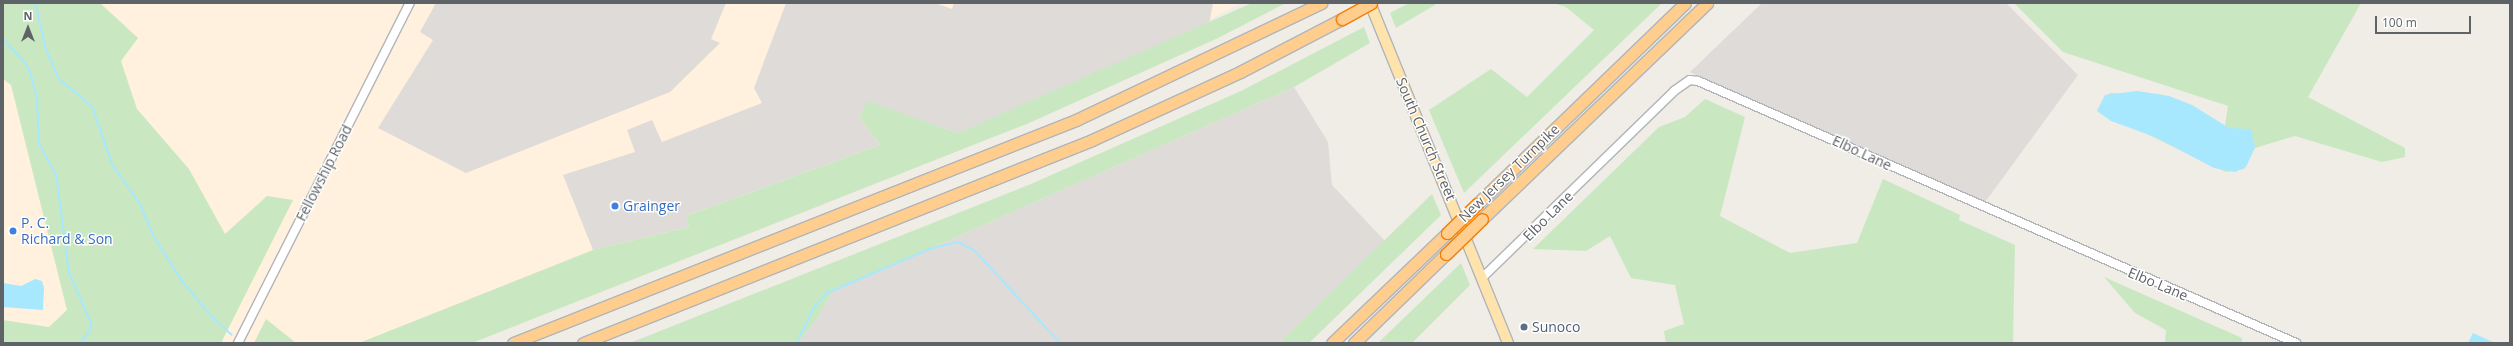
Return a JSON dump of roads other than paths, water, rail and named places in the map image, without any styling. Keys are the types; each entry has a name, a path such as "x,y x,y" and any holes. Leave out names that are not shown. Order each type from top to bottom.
{"highway":[{"path":"513,343 1076,120 1321,3"},
{"path":"583,343 1092,140 1240,72 1371,3"},
{"name":"New Jersey Turnpike","path":"1332,343 1686,3"},
{"name":"New Jersey Turnpike","path":"1354,343 1707,3"}],"main road":[{"name":"South Church Street","path":"1371,3 1483,277 1508,343"}],"street":[{"name":"Fellowship Road","path":"238,343 410,3"},
{"name":"Elbo Lane","path":"1483,277 1674,91 1690,80 1698,81 2296,343"}],"water":[{"path":"2137,91 2169,96 2192,105 2229,128 2251,129 2255,147 2246,167 2235,172 2214,168 2155,137 2111,121 2097,111 2105,95"},
{"path":"35,279 42,281 44,288 43,310 3,307 3,283 21,286"},
{"path":"2473,333 2495,343 2468,343"}],"waterway":[{"path":"35,3 46,49 59,79 92,106 112,164 140,204 154,237 182,281 213,318 232,335"},
{"path":"3,39 27,65 32,79 37,99 39,144 56,175 69,272 91,323 90,331 80,343"},
{"path":"797,343 813,309 827,293 932,248 958,242 974,250 1060,343"},
{"path":"39,343 53,343"}],"place":[{"name":"Grainger","path":"615,206"},
{"name":"P. C. Richard & Son","path":"13,231"},
{"name":"Sunoco","path":"1524,327"}]}
